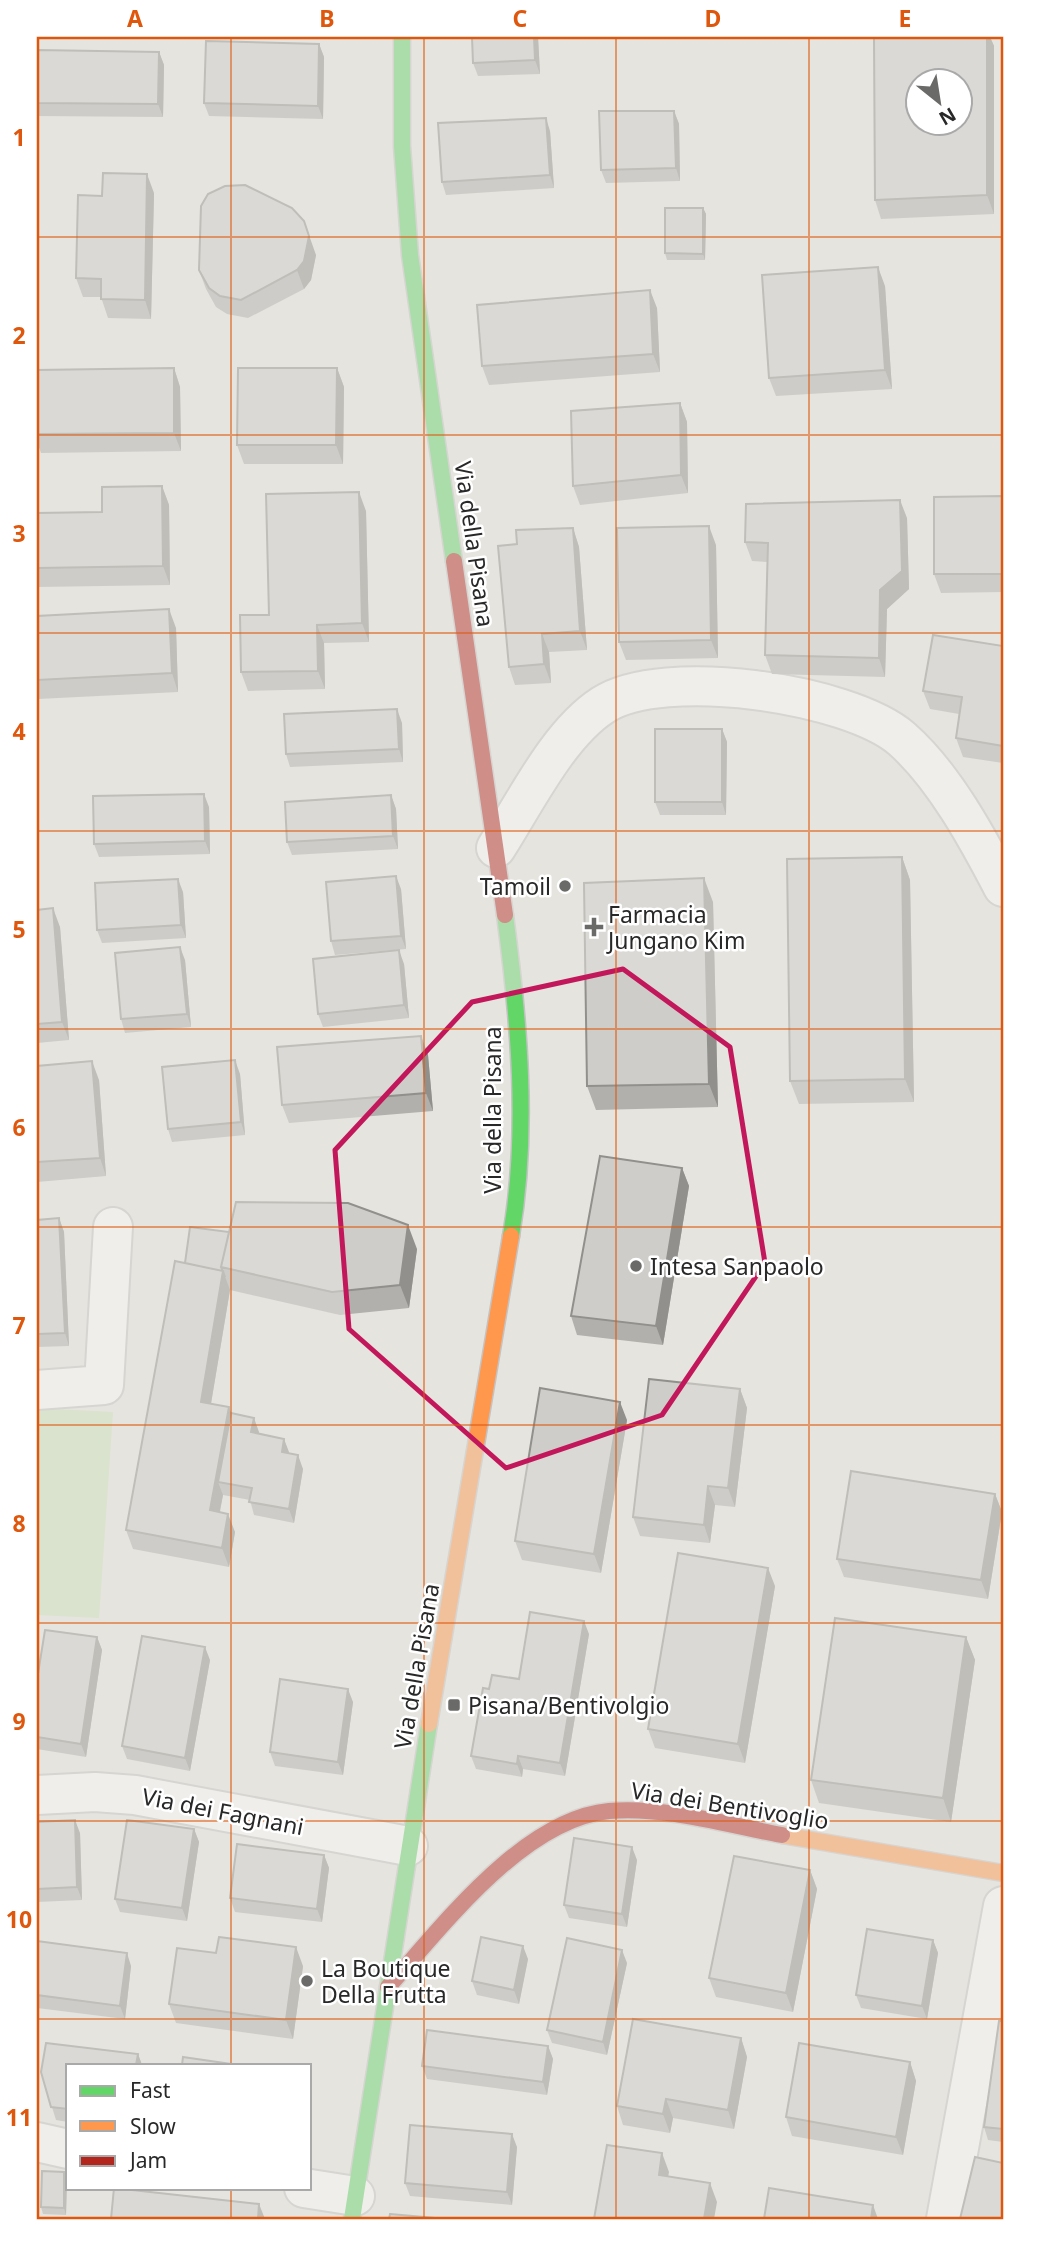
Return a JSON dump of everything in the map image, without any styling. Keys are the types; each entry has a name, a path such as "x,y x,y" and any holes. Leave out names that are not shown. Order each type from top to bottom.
{"main road":[{"name":"Via della Pisana","path":"353,2208 408,1846 517,1191 518,1059 496,848 410,255 402,146 402,37"},
{"name":"Via dei Bentivoglio","path":"388,1987 512,1859 535,1840 583,1816 604,1812 646,1811 1003,1873"}],"street":[{"path":"496,848 569,736 604,704 641,689 680,686 734,689 825,705 858,715 893,732 918,757 960,812 1003,887"},
{"path":"37,1390 104,1385 113,1227"},
{"name":"Via dei Fagnani","path":"37,1795 95,1792 135,1795 408,1846"},
{"path":"946,2219 1003,1906"},
{"path":"37,2142 66,2149"},
{"path":"309,2190 353,2208"}],"highlighted area":[{"path":"623,969 730,1047 765,1263 662,1415 506,1468 349,1329 335,1150 472,1002"}],"green space":[{"path":"37,1408 113,1412 99,1618 37,1615"}],"building":[{"path":"472,37 534,37 535,60 473,63"},
{"path":"874,37 987,37 987,195 875,200"},
{"path":"206,41 319,44 318,106 204,103"},
{"path":"37,50 159,52 158,104 37,103"},
{"path":"599,111 674,111 676,168 601,170"},
{"path":"546,118 550,175 442,182 438,123"},
{"path":"103,173 147,174 145,300 101,299 101,279 76,278 78,195 102,196"},
{"path":"245,185 292,208 304,221 309,236 304,261 297,270 241,300 220,296 209,288 199,270 201,206 208,194 225,186"},
{"path":"665,208 703,208 703,254 665,253"},
{"path":"878,267 885,370 769,378 762,275"},
{"path":"650,290 653,354 482,366 477,305"},
{"path":"174,368 174,433 37,434 37,370"},
{"path":"238,368 337,368 336,445 237,445"},
{"path":"680,403 681,475 573,486 571,411"},
{"path":"162,486 163,566 37,568 37,513 102,512 102,487"},
{"path":"359,492 362,623 317,625 318,671 241,672 240,615 269,615 266,494"},
{"path":"1003,496 1003,574 934,574 934,497"},
{"path":"900,500 902,571 880,590 879,658 765,655 768,543 745,542 746,504"},
{"path":"709,526 711,640 619,642 617,528"},
{"path":"573,528 580,631 542,634 544,664 509,667 498,546 517,544 516,530"},
{"path":"169,609 172,673 37,680 37,616"},
{"path":"933,635 1003,646 1003,746 956,738 962,697 923,691"},
{"path":"397,709 399,749 286,754 284,714"},
{"path":"655,729 722,729 722,802 655,802"},
{"path":"204,794 205,841 94,844 93,796"},
{"path":"391,795 393,836 287,842 285,802"},
{"path":"902,857 905,1079 790,1081 787,859"},
{"path":"396,876 401,936 331,941 326,882"},
{"path":"704,878 709,1084 587,1086 584,883"},
{"path":"178,879 181,925 97,930 95,883"},
{"path":"53,908 62,1022 37,1024 37,910"},
{"path":"180,947 187,1014 121,1019 115,953"},
{"path":"399,950 404,1005 318,1014 313,959"},
{"path":"421,1036 426,1093 282,1105 277,1047"},
{"path":"235,1060 241,1122 168,1129 162,1067"},
{"path":"92,1061 100,1158 37,1162 37,1066"},
{"path":"600,1156 682,1168 656,1326 571,1316"},
{"path":"236,1202 348,1203 408,1225 400,1285 332,1292 221,1267"},
{"path":"59,1218 65,1333 37,1334 37,1220"},
{"path":"190,1227 229,1232 221,1267 223,1271 185,1263"},
{"path":"175,1261 223,1271 201,1402 229,1407 210,1510 228,1514 222,1548 126,1530"},
{"path":"649,1379 740,1389 728,1488 708,1486 704,1525 633,1517"},
{"path":"540,1388 620,1402 594,1554 515,1541"},
{"path":"231,1413 254,1418 251,1432 284,1439 282,1452 298,1455 289,1509 249,1502 252,1488 218,1482"},
{"path":"851,1471 995,1494 981,1580 837,1559"},
{"path":"678,1553 768,1568 738,1744 648,1729"},
{"path":"530,1612 584,1621 560,1763 518,1756 517,1764 471,1756 483,1688 489,1689 492,1675 519,1679"},
{"path":"835,1618 966,1637 943,1798 811,1780"},
{"path":"45,1630 97,1637 81,1744 37,1737 37,1680"},
{"path":"142,1636 205,1647 185,1758 122,1746"},
{"path":"280,1679 348,1689 338,1762 270,1752"},
{"path":"75,1820 77,1887 37,1889 37,1822"},
{"path":"127,1820 194,1829 182,1908 115,1899"},
{"path":"574,1838 632,1847 622,1914 564,1905"},
{"path":"237,1844 324,1855 317,1909 230,1898"},
{"path":"734,1856 810,1870 786,1993 709,1978"},
{"path":"867,1929 933,1940 922,2006 856,1995"},
{"path":"219,1937 296,1947 286,2020 169,2004 177,1948 216,1953"},
{"path":"481,1937 523,1946 514,1990 472,1981"},
{"path":"567,1938 622,1950 603,2042 547,2030"},
{"path":"37,1941 127,1953 120,2006 37,1995"},
{"path":"633,2019 741,2038 728,2110 666,2099 663,2114 617,2106"},
{"path":"999,2021 1003,2021 1003,2129 984,2127"},
{"path":"427,2030 548,2046 543,2082 422,2066"},
{"path":"46,2043 138,2054 136,2064 66,2064 66,2109 51,2107 41,2072"},
{"path":"799,2043 910,2062 896,2137 786,2117"},
{"path":"183,2057 231,2064 182,2064"},
{"path":"410,2125 512,2134 507,2192 405,2183"},
{"path":"607,2145 662,2153 659,2175 710,2183 704,2219 594,2219"},
{"path":"975,2157 1003,2163 1003,2219 960,2219"},
{"path":"42,2171 64,2172 64,2208 41,2207"},
{"path":"769,2188 873,2205 871,2219 764,2219"},
{"path":"114,2190 259,2204 258,2219 111,2219"},
{"path":"390,2214 447,2219 389,2219"}],"traffic: fast":[{"path":"402,37 402,146 410,255 454,561"},
{"path":"505,915 518,1035 521,1116 520,1156 511,1236"},
{"path":"352,2219 429,1724"}],"traffic: slow":[{"path":"429,1724 511,1236"},
{"path":"782,1835 1003,1873"}],"traffic: jam":[{"path":"454,561 505,915"},
{"path":"388,1987 486,1880 546,1833 577,1818 609,1811 652,1811 782,1835"}],"place":[{"name":"Tamoil","path":"565,886"},
{"name":"Farmacia Jungano Kim","path":"594,927"},
{"name":"Intesa Sanpaolo","path":"636,1266"},
{"name":"Pisana/Bentivolgio","path":"454,1705"},
{"name":"La Boutique Della Frutta","path":"307,1981"}]}
